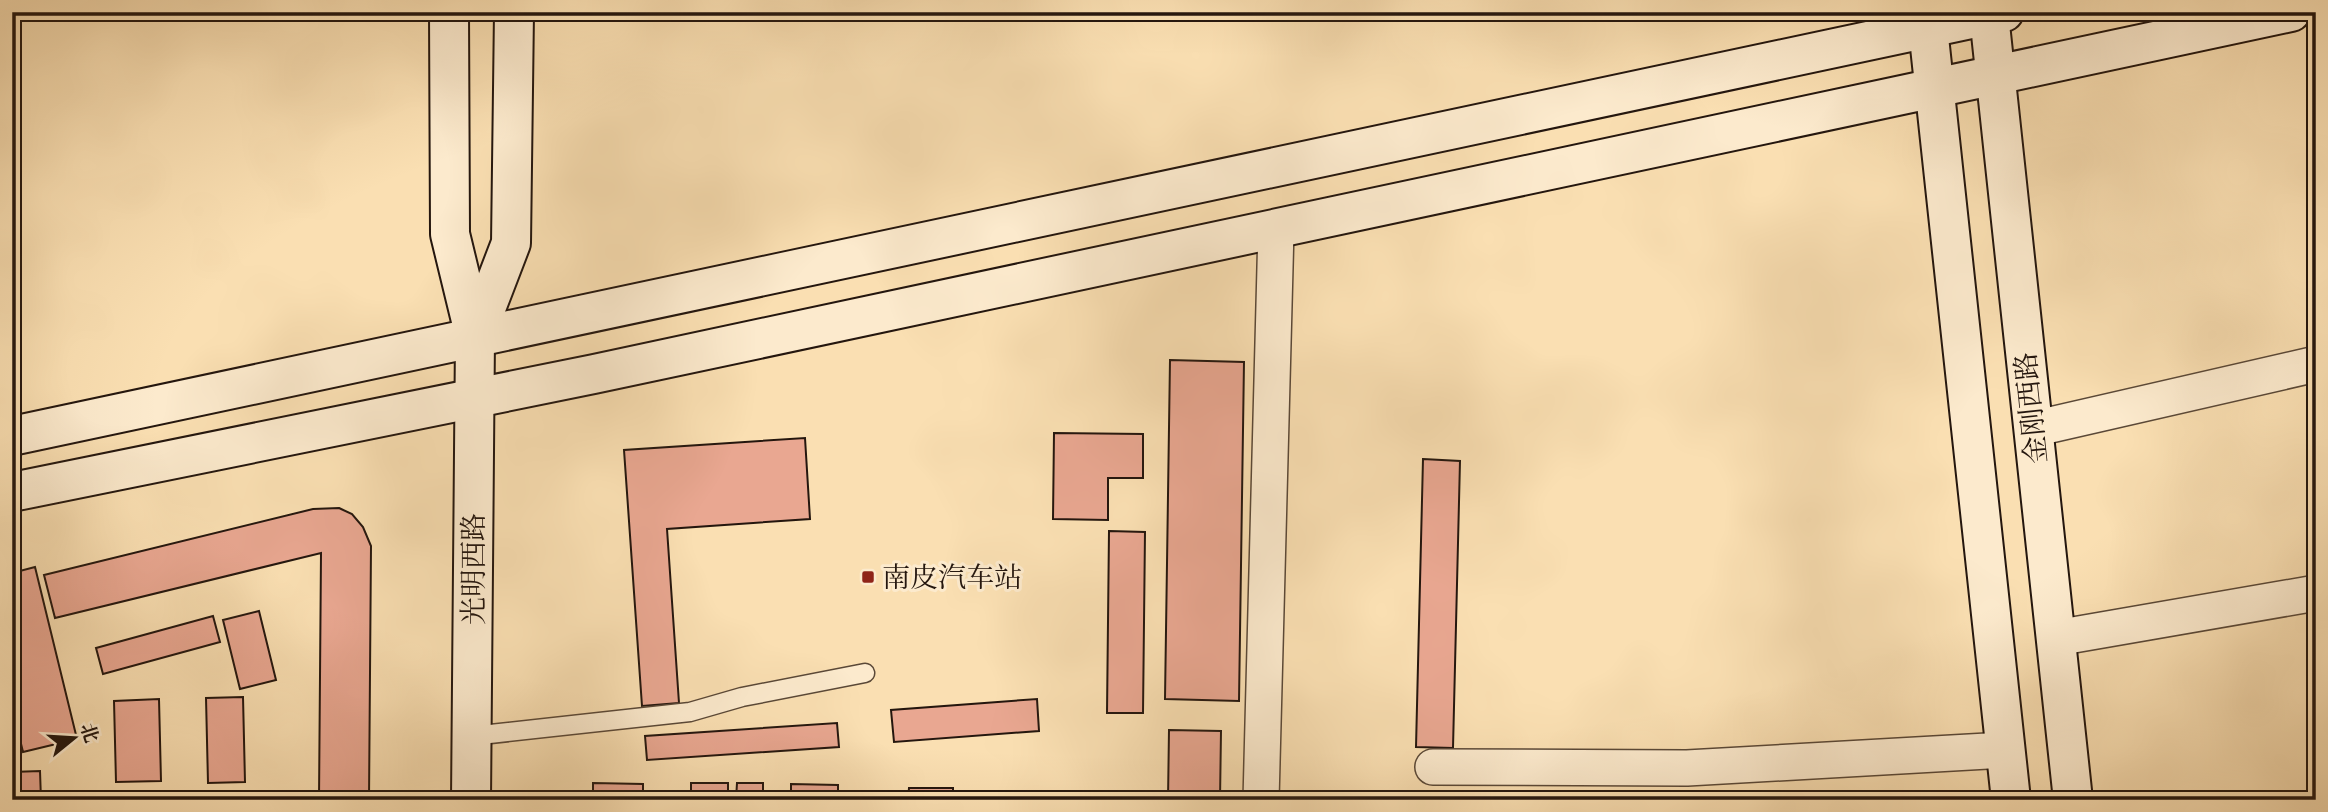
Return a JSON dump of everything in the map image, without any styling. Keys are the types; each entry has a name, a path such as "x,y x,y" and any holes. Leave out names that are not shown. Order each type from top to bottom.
{"main road":[{"path":"449,12 450,233 475,337"},
{"path":"475,337 511,243 514,12"},
{"path":"12,492 475,398 2291,12"},
{"path":"12,436 1996,14"},
{"name":"金刚西路","path":"1996,14 1995,75 2073,800"},
{"path":"1928,28 2011,800"},
{"name":"光明西路","path":"471,800 475,337"}],"street":[{"path":"1261,800 1276,229"},
{"path":"2033,429 2316,364"},
{"path":"2056,638 2316,593"},
{"path":"1433,767 1687,768 2005,750"}],"lane":[{"path":"472,736 690,712 742,697 865,673"}],"building":[{"path":"1170,360 1244,362 1239,701 1165,699"},
{"path":"1054,433 1143,434 1143,478 1108,478 1108,520 1053,519"},
{"path":"805,438 810,519 667,529 679,703 642,706 624,450"},
{"path":"1423,459 1460,461 1453,748 1416,747"},
{"path":"339,508 352,514 363,527 371,546 369,800 319,800 321,553 55,618 44,575 313,509"},
{"path":"1109,531 1145,532 1143,713 1107,713"},
{"path":"35,567 77,739 23,752 12,707 12,573"},
{"path":"259,611 276,680 240,689 223,620"},
{"path":"213,616 220,642 103,674 96,648"},
{"path":"243,697 245,782 208,783 206,698"},
{"path":"159,699 161,781 116,782 114,701"},
{"path":"1037,699 1039,731 894,742 891,710"},
{"path":"837,723 839,747 647,760 645,736"},
{"path":"1169,730 1221,731 1220,800 1168,800"},
{"path":"40,771 41,800 12,800 12,772"},
{"path":"593,783 643,784 643,800 593,800"},
{"path":"691,783 728,783 728,800 691,800"},
{"path":"737,783 763,783 763,800 736,800"},
{"path":"791,784 838,785 838,800 791,800"},
{"path":"909,788 953,788 953,800 908,800"},
{"path":"1415,791 1452,792 1452,800 1415,800"},
{"path":"1001,792 1036,793 1036,800 1001,800"},
{"path":"1085,796 1131,797 1131,800 1085,800"}],"place":[{"name":"南皮汽车站","path":"868,577"}]}
